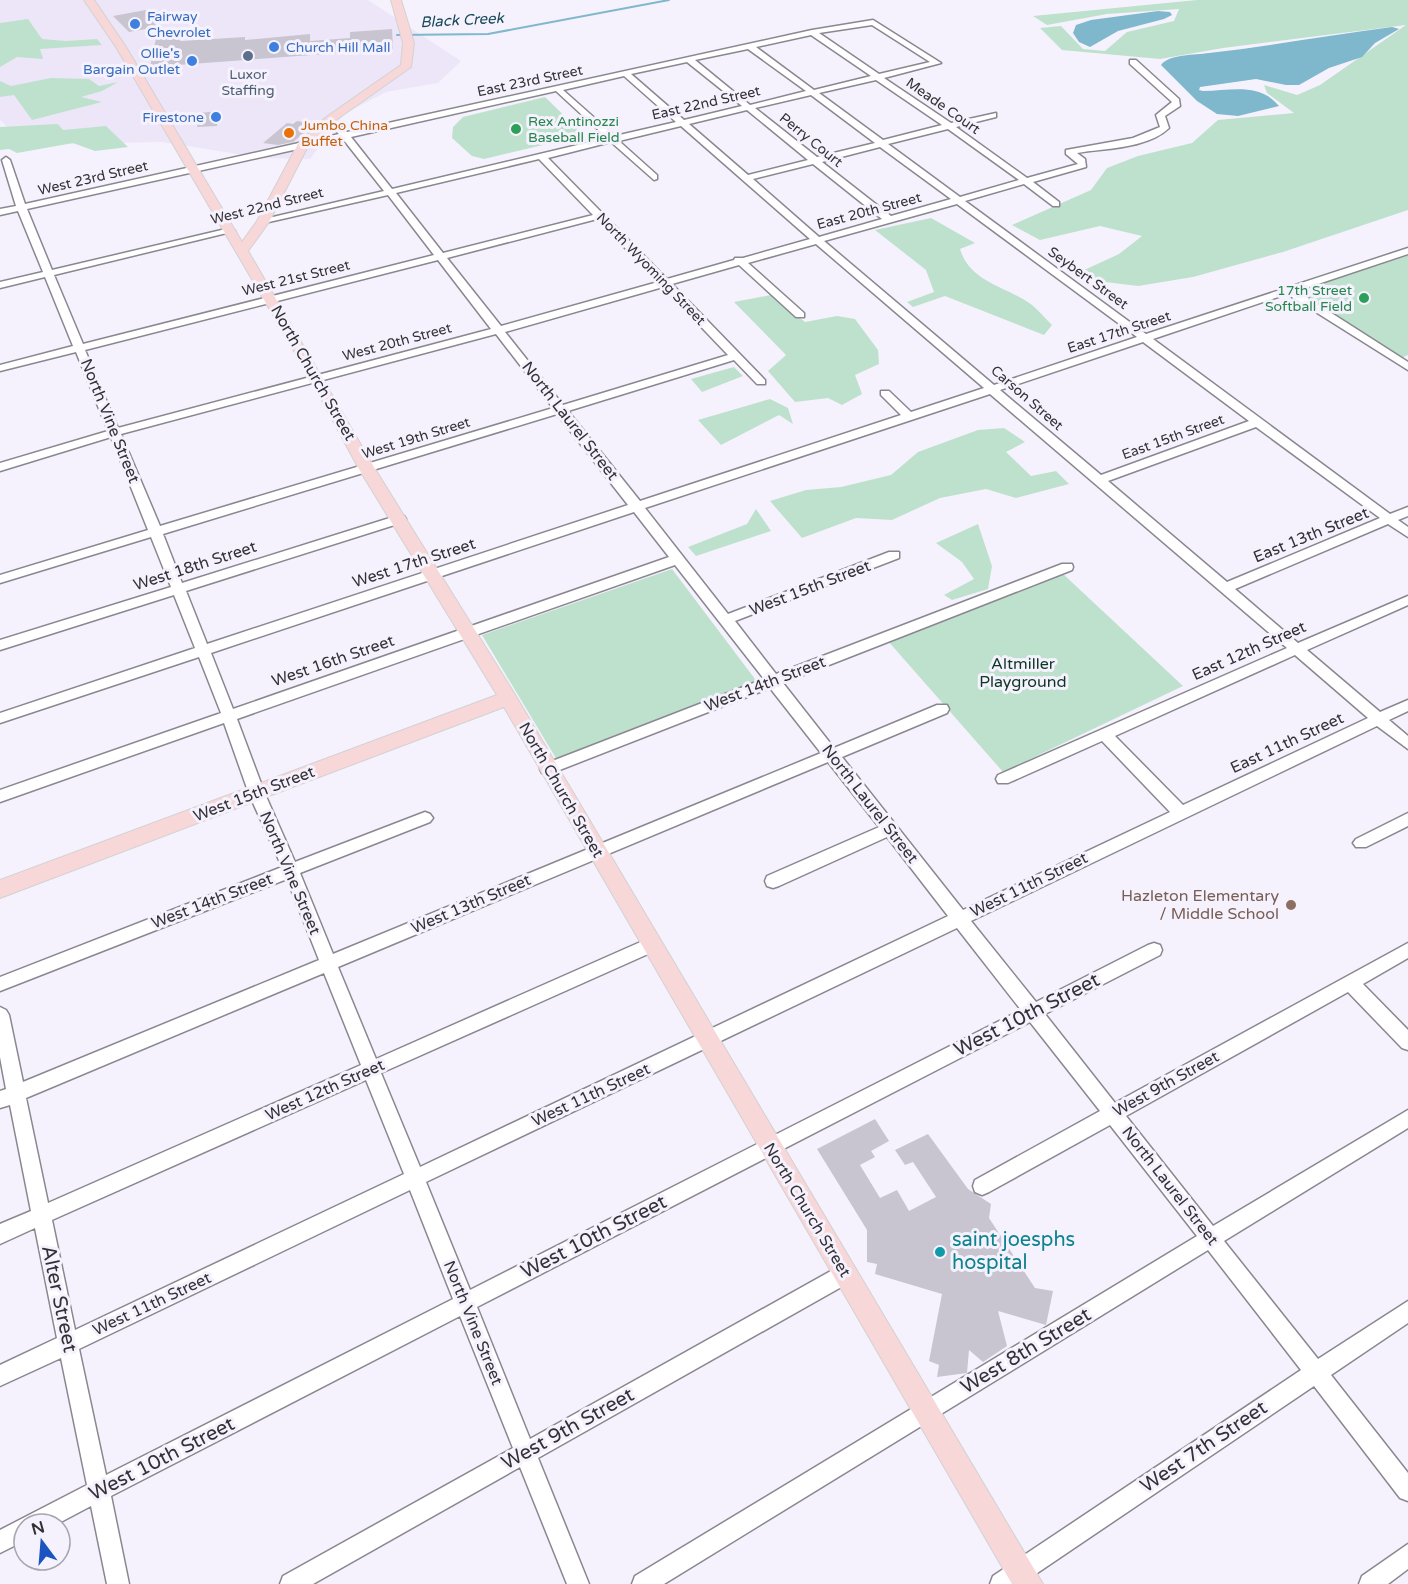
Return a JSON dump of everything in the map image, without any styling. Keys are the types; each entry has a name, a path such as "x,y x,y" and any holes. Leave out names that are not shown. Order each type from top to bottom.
{"main road":[{"name":"North Church Street","path":"89,0 119,44 191,170 230,231 318,380 367,469 400,519 508,698 596,852 926,1412 1016,1580"},
{"path":"242,251 263,222 302,146 329,120 406,67 410,60 408,41 396,0"},
{"name":"West 22nd Street","path":"230,231 263,222"},
{"name":"West 15th Street","path":"0,889 508,698"}],"street":[{"name":"East 23rd Street","path":"191,170 812,32 875,22 937,63 877,77"},
{"name":"Meade Court","path":"812,32 949,126 1056,204"},
{"name":"Seybert Street","path":"751,47 1408,532"},
{"name":"Perry Court","path":"689,60 888,219"},
{"name":"East 20th Street","path":"662,281 1083,165 1082,161 1069,152 1160,133 1166,129 1160,115 1173,108 1177,104 1176,101 1133,62"},
{"name":"Carson Street","path":"626,74 1408,744"},
{"name":"East 22nd Street","path":"541,156 877,77"},
{"path":"558,89 654,177"},
{"path":"747,178 993,115"},
{"name":"North Laurel Street","path":"329,120 346,136 390,191 1408,1491"},
{"name":"West 22nd Street","path":"263,222 541,156"},
{"name":"North Wyoming Street","path":"541,156 761,382"},
{"name":"North Vine Street","path":"6,160 21,207 156,533 229,716 257,794 291,870 578,1584"},
{"name":"West 23rd Street","path":"0,212 191,170"},
{"name":"West 21st Street","path":"0,368 599,216"},
{"name":"West 22nd Street","path":"0,285 230,231"},
{"name":"East 17th Street","path":"839,440 1408,252"},
{"path":"740,260 800,315"},
{"name":"West 20th Street","path":"0,467 113,433 498,330 662,281"},
{"path":"1289,291 1408,368"},
{"name":"West 19th Street","path":"0,579 736,356"},
{"path":"885,393 910,417"},
{"name":"East 15th Street","path":"1100,480 1258,422"},
{"name":"West 17th Street","path":"0,718 839,440"},
{"name":"East 13th Street","path":"1226,588 1408,511"},
{"name":"West 18th Street","path":"0,645 400,519"},
{"name":"West 15th Street","path":"725,620 894,555"},
{"name":"West 16th Street","path":"0,796 678,559"},
{"name":"West 14th Street","path":"548,769 1066,567"},
{"name":"East 12th Street","path":"1104,734 1408,600"},
{"name":"East 11th Street","path":"1181,813 1408,705"},
{"name":"West 13th Street","path":"8,1097 942,709"},
{"path":"1004,779 1104,734 1181,813"},
{"name":"West 11th Street","path":"0,1376 1181,813"},
{"name":"West 14th Street","path":"0,984 425,818"},
{"path":"1361,843 1408,819"},
{"path":"773,881 890,829"},
{"name":"West 12th Street","path":"0,1234 651,945"},
{"name":"West 10th Street","path":"58,1512 1154,950"},
{"name":"West 9th Street","path":"982,1186 1408,950"},
{"path":"1350,982 1408,1042"},
{"name":"Alter Street","path":"0,1015 8,1097 42,1216 118,1584"},
{"name":"West 8th Street","path":"643,1584 1408,1118"},
{"name":"West 9th Street","path":"291,1584 845,1274"},
{"name":"West 7th Street","path":"1016,1580 1408,1311"},
{"path":"1370,1584 1408,1555"}],"shaded area":[{"path":"0,0 368,0 461,61 438,83 386,92 344,114 310,159 263,158 162,142 26,145 0,120"}],"green space":[{"path":"1197,0 1408,0 1408,210 1283,252 1193,277 1138,286 1097,281 1080,272 1119,254 1142,236 1100,226 1040,240 1012,225 1091,190 1107,168 1138,156 1192,143 1218,120 1294,113 1267,93 1264,85 1297,95 1320,85 1406,25 1223,48 1160,59 1062,50 1040,28 1061,26 1083,49 1105,51 1127,32 1174,21 1179,9 1107,14 1047,25 1033,16"},
{"path":"28,19 42,39 66,41 97,39 102,45 40,49 43,59 17,57 0,67 0,23"},
{"path":"51,78 89,79 99,86 118,82 102,91 81,97 102,102 32,120 14,95 0,97 0,81 11,86"},
{"name":"Rex Antinozzi Baseball Field","path":"545,97 580,131 573,138 484,159 472,156 452,138 453,127 463,117"},
{"path":"58,124 63,130 106,126 128,147 95,151 73,143 17,153 9,149 0,150 0,127"},
{"path":"931,218 975,243 960,249 965,260 981,277 1035,307 1052,325 1044,335 945,296 913,307 907,302 934,292 926,270 875,230"},
{"path":"1408,255 1408,355 1399,359 1296,291"},
{"path":"771,295 805,322 837,316 855,319 878,350 879,364 855,375 862,394 842,405 828,398 795,402 768,371 786,355 734,302"},
{"path":"734,367 743,376 702,392 691,379"},
{"path":"770,399 788,408 793,424 779,415 721,445 698,420"},
{"path":"1004,428 1025,442 1006,452 1031,476 1056,471 1069,484 1016,498 986,489 940,498 892,520 856,518 802,538 770,501 806,490 841,487 891,475 918,452 978,430"},
{"path":"756,509 771,531 696,556 688,547 747,524"},
{"path":"978,524 992,566 988,589 952,600 944,595 974,579 962,562 936,543"},
{"path":"672,569 758,683 557,760 482,635"},
{"name":"Altmiller Playground","path":"1062,573 1183,686 1003,772 888,641"}],"water":[{"path":"1158,11 1170,12 1172,15 1118,31 1090,47 1079,42 1073,33 1076,25 1091,20"},
{"path":"1392,27 1399,29 1375,43 1362,57 1329,68 1299,85 1256,79 1200,87 1199,90 1203,91 1234,89 1254,91 1271,98 1279,106 1238,116 1217,114 1197,101 1161,65 1165,61 1183,56"}],"building":[{"name":"Fairway Chevrolet","path":"146,10 157,27 129,32 113,16"},
{"name":"Church Hill Mall","path":"158,29 181,41 245,37 245,40 310,34 310,41 350,38 350,32 392,29 393,49 150,67"},
{"path":"219,111 217,126 197,127 200,113"},
{"name":"Jumbo China Buffet","path":"297,121 315,124 293,142 278,145 263,143 287,123 293,124"},
{"name":"saint joesphs hospital","path":"875,1119 889,1141 871,1151 875,1157 860,1165 880,1198 897,1190 909,1211 936,1197 913,1162 905,1165 895,1150 928,1134 968,1189 991,1204 989,1218 1035,1288 1053,1291 1046,1325 998,1311 1007,1346 983,1362 969,1350 967,1373 937,1377 939,1365 929,1361 942,1294 875,1274 877,1264 867,1262 867,1230 817,1149"}],"waterway":[{"name":"Black Creek","path":"397,35 488,34 669,0"}],"place":[{"name":"Fairway Chevrolet","path":"135,24"},
{"name":"Church Hill Mall","path":"274,47"},
{"name":"Luxor Staffing","path":"248,56"},
{"name":"Ollie's Bargain Outlet","path":"192,61"},
{"name":"Firestone","path":"216,117"},
{"name":"Rex Antinozzi Baseball Field","path":"516,129"},
{"name":"Jumbo China Buffet","path":"289,133"},
{"name":"17th Street Softball Field","path":"1364,298"},
{"name":"Hazleton Elementary / Middle School","path":"1291,905"},
{"name":"saint joesphs hospital","path":"940,1252"}]}
